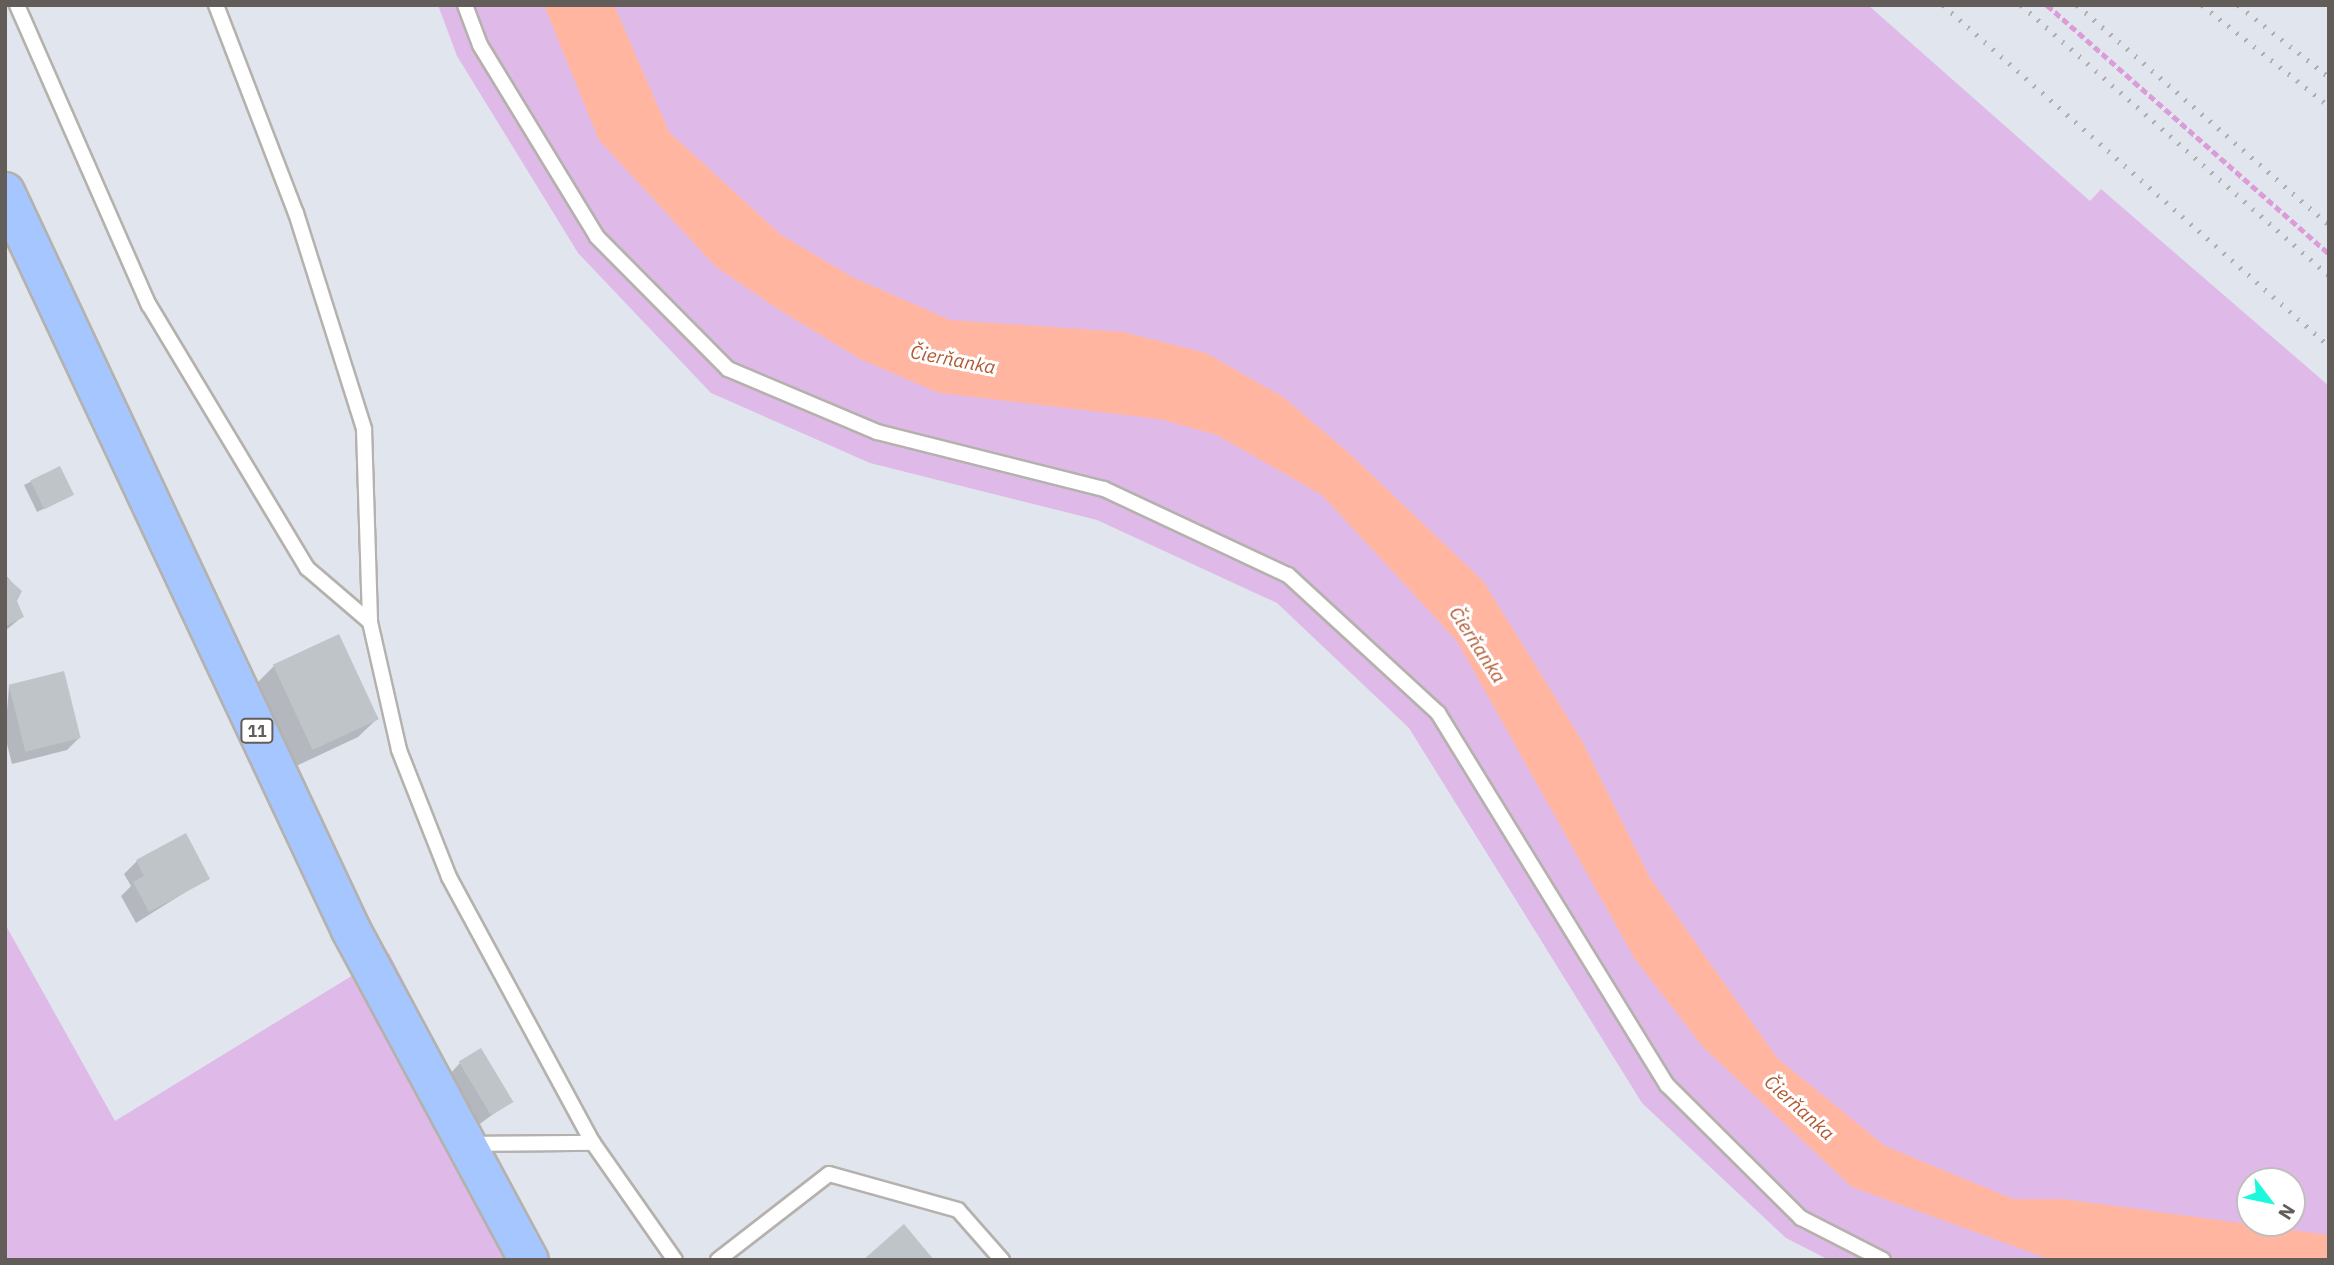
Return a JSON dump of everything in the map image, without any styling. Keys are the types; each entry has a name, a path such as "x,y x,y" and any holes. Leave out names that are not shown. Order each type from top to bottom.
{"main road":[{"name":"11","path":"5,192 351,930 469,1144 529,1260"}],"lane":[{"path":"17,5 149,305 307,568 370,622"},
{"path":"216,5 296,213 364,429 370,622 399,750 449,877 593,1143 675,1260"},
{"path":"465,5 480,45 597,237 728,369 877,432 1104,489 1288,575 1438,713 1667,1084 1801,1218 1884,1260"},
{"path":"469,1144 593,1143"},
{"path":"719,1260 829,1174 958,1210 1002,1260"}],"path":[{"path":"2047,5 2329,254"}],"shaded area":[{"path":"438,5 1868,5 2090,201 2101,189 2329,386 2329,1260 1829,1260 1786,1238 1642,1103 1409,728 1277,603 1097,520 870,463 711,393 578,253 457,56"},
{"path":"5,924 115,1121 389,953 546,1260 5,1260"}],"water":[{"name":"Čierňanka","path":"544,5 614,5 669,132 780,234 852,277 950,320 1123,332 1206,353 1283,397 1350,454 1483,581 1581,739 1650,878 1777,1058 1885,1146 2013,1199 2063,1199 2236,1222 2236,1237 2306,1237 2306,1232 2329,1235 2329,1260 2052,1260 1852,1187 1703,1047 1635,959 1457,641 1322,495 1217,435 1159,419 939,393 860,359 716,267 599,140"}],"building":[{"path":"60,466 74,495 44,509 30,480"},
{"path":"5,576 22,591 17,601 24,617 5,626"},
{"path":"339,634 379,719 313,750 273,665"},
{"path":"64,671 81,738 25,752 9,685"},
{"path":"186,833 210,879 149,912 133,882 144,876 136,860"},
{"path":"481,1048 513,1102 491,1115 459,1061"},
{"path":"904,1224 934,1260 863,1260"}],"railway":[{"path":"1943,5 2329,346"},
{"path":"2021,5 2329,276"},
{"path":"2077,5 2329,225"},
{"path":"2202,5 2329,106"},
{"path":"2238,5 2329,77"}]}
